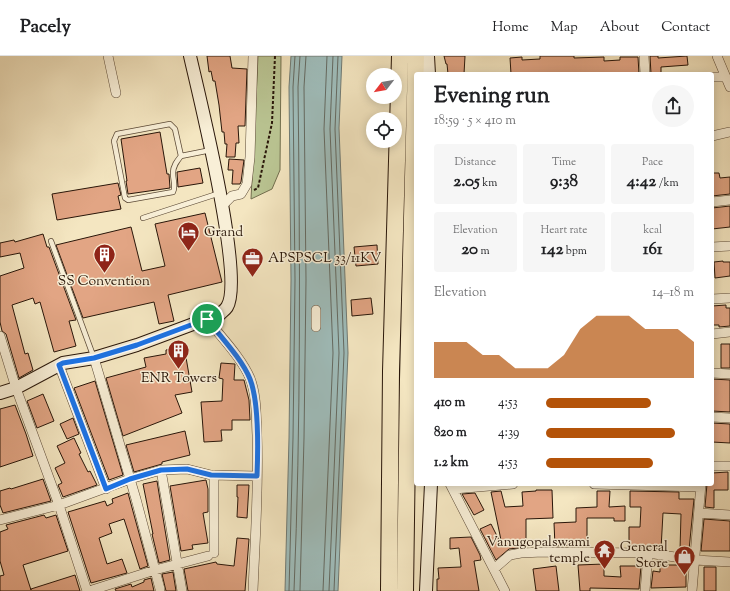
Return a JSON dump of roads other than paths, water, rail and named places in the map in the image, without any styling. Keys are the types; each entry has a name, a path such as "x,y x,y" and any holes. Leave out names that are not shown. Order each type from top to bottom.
{"highway":[{"path":"389,591 391,371 400,56"},
{"path":"416,56 416,72"},
{"path":"405,591 414,139"}],"street":[{"path":"108,56 116,93"},
{"path":"0,393 16,388 63,363 94,358 137,345 220,314 227,307 230,296 231,281 227,228 190,56"},
{"path":"222,206 232,196 241,194 247,184 250,157 253,56"},
{"path":"428,56 429,72"},
{"path":"644,56 646,72"},
{"path":"718,56 730,87"},
{"path":"714,78 726,78"},
{"path":"714,136 730,132"},
{"path":"714,202 730,200"},
{"path":"714,247 730,246"},
{"path":"714,299 730,298"},
{"path":"316,310 316,327"},
{"path":"207,319 242,364 250,378 256,411 257,476 253,591"},
{"path":"714,334 730,332"},
{"path":"0,336 16,388 59,505 88,591 155,570 211,555 214,475"},
{"path":"94,358 130,479 160,589"},
{"path":"59,365 106,489"},
{"path":"714,373 730,374"},
{"path":"714,417 730,418"},
{"path":"714,466 730,466"},
{"path":"0,520 59,505 130,479 161,470 187,469 214,475 257,476"},
{"path":"161,470 182,591"},
{"path":"426,591 431,486"},
{"path":"472,486 452,487 505,591"},
{"path":"692,591 700,486"},
{"path":"699,513 730,515"},
{"path":"494,568 510,555 521,553 648,553 695,560 730,562"},
{"path":"645,591 648,553"}],"lane":[{"path":"181,156 175,129 170,124 117,134 114,141 125,198 128,200 173,192 175,188 173,173 174,168 181,156 211,150"},
{"path":"144,218 220,193"},
{"path":"51,241 94,358"}],"water":[{"path":"291,56 342,56 339,128 348,353 338,591 285,591 291,280 289,87"}],"place":[{"name":"Grand","path":"188,252"},
{"name":"SS Convention","path":"104,274"},
{"name":"APSPSCL 33/11KV","path":"253,278"},
{"name":"ENR Towers","path":"179,370"},
{"name":"Vanugopalswami temple","path":"605,570"},
{"name":"General Store","path":"684,576"}]}
